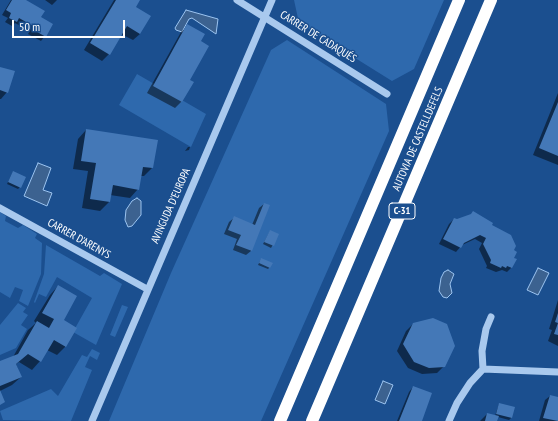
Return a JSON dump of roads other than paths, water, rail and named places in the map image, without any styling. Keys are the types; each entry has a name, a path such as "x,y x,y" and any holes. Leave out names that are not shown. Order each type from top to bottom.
{"highway":[{"name":"AUTOVIA DE CASTELLDEFELS","path":"280,421 459,0"},
{"name":"AUTOVIA DE CASTELLDEFELS","path":"312,421 491,0"}],"street":[{"name":"CARRER DE CADAQUÉS","path":"237,0 387,94"},
{"name":"AVINGUDA D'EUROPA","path":"92,421 147,289 272,0"},
{"name":"CARRER D'ARENYS","path":"0,208 147,289"},
{"path":"449,421 461,396 482,370 482,350 486,330 491,318"},
{"path":"482,370 558,372"}]}
